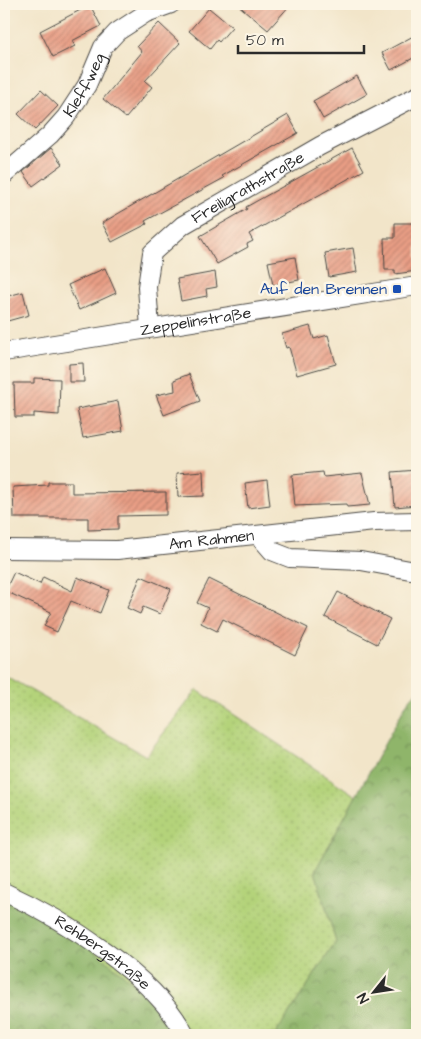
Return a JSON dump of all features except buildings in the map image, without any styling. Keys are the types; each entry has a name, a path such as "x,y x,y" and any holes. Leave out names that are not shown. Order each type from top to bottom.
{"street":[{"name":"Kleffweg","path":"4,175 50,135 66,117 87,85 102,47 117,32 146,13 171,4"},
{"name":"Freiligrathstraße","path":"150,328 147,287 152,253 183,224 320,146 417,96"},
{"name":"Zeppelinstraße","path":"4,352 417,286"},
{"name":"Am Rahmen","path":"4,549 117,550 374,522 417,522"},
{"path":"259,536 272,551 290,558 361,561 410,570"},
{"name":"Rehbergstraße","path":"4,892 88,937 144,983 178,1022 185,1035"}],"green space":[{"path":"4,675 146,756 197,690 356,796 315,871 336,942 275,1035 174,1035 141,989 4,898"},
{"path":"417,691 417,1035 275,1035 336,942 315,871 408,701"},
{"path":"4,898 66,928 141,989 174,1035 4,1035"}],"place":[{"name":"Auf den Brennen","path":"397,289"}]}
